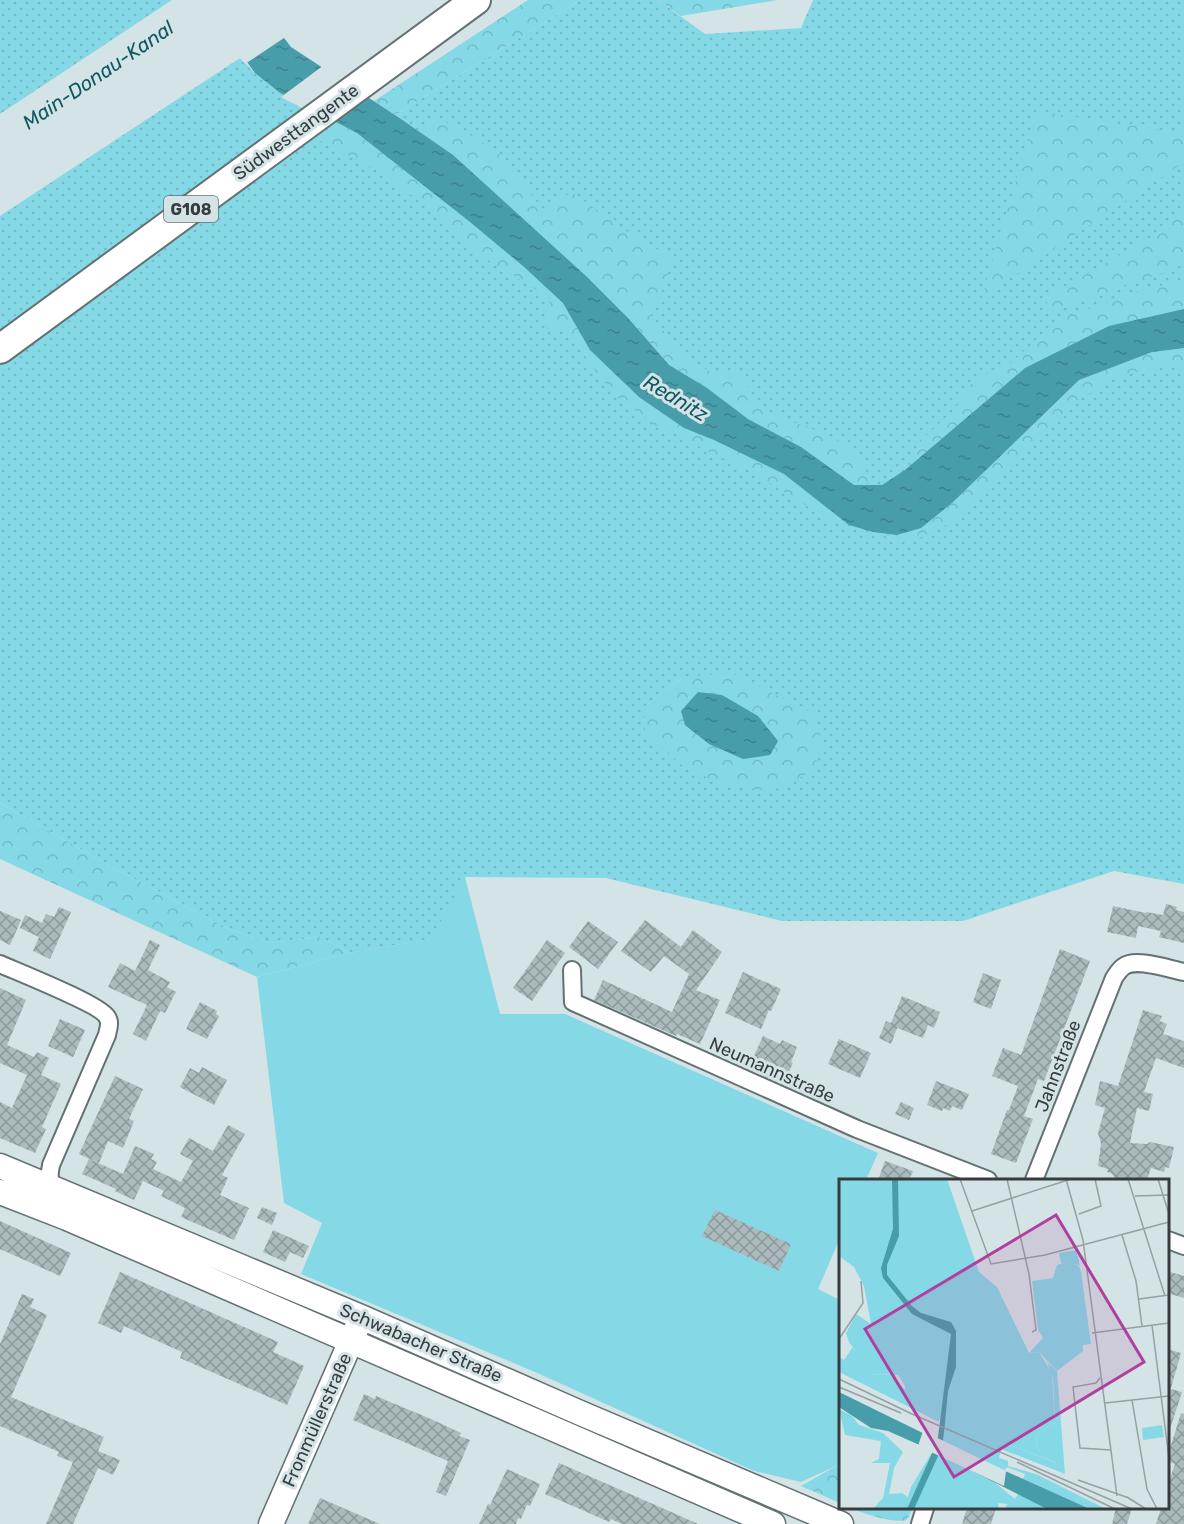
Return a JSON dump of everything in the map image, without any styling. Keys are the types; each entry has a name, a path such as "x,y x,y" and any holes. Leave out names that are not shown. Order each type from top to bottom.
{"highway":[{"name":"Südwesttangente","path":"0,350 376,62 445,0"},
{"name":"Südwesttangente","path":"0,327 376,62 476,0"}],"main road":[{"name":"Schwabacher Straße","path":"0,1166 362,1317 841,1524"},
{"name":"Schwabacher Straße","path":"0,1192 67,1218 773,1524"},
{"name":"Fronmüllerstraße","path":"271,1524 362,1317"}],"street":[{"name":"Jahnstraße","path":"1034,1179 1114,978 1122,967 1134,963 1184,972"},
{"path":"0,964 90,1004 107,1015 109,1021 107,1035 49,1174 50,1188 67,1218"},
{"name":"Neumannstraße","path":"572,970 573,1002 857,1129 985,1179"},
{"path":"1169,1241 1184,1246"},
{"path":"920,1524 925,1509"}],"green space":[{"path":"0,0 183,0 255,73 280,93 357,133 395,115 580,0 658,0 705,34 801,28 813,0 1184,0 1184,884 1114,871 963,921 782,921 606,878 466,877 432,939 349,953 321,937 268,943 227,928 119,871 0,803","holes":["683,677 816,715 772,791 644,707"]},
{"path":"528,0 580,0 395,115 374,101"},
{"path":"658,0 778,0 681,16"},
{"path":"1036,111 1181,133 1184,138 1184,162 982,297"},
{"path":"438,118 501,155 543,210 553,207 557,198 573,193 625,230 673,259 652,318 685,355 713,374 743,374 754,403 782,419 806,426 851,447 870,477 867,485 854,485 801,447 748,419 707,388 669,365 628,318 586,276 453,155 423,134 423,127"},
{"path":"333,121 357,133 523,266 563,303 590,350 684,428 784,474 842,519 832,522 753,472 655,425 621,401 598,375 571,331 545,328 550,298 462,243 422,203 381,173 311,136"},
{"path":"1184,213 1184,263 1175,269 1056,311 1044,307 1055,292 1146,240"},
{"path":"1184,280 1184,309 1109,326 905,470 922,439 954,410 975,378 1012,362 1057,320 1139,291"},
{"path":"1184,348 1184,364 1121,375 1073,403 995,484 948,524 915,540 887,542 885,533 897,535 921,528 952,503 1079,380 1152,352"},
{"path":"732,673 816,715 824,749 809,773 772,791 722,785 680,764 645,731 644,707 683,677"},
{"path":"0,803 119,871 227,928 268,943 321,937 349,953 257,977 0,859"},
{"path":"465,877 500,1014 565,1014 878,1153 866,1179 839,1179 839,1240 818,1289 839,1300 839,1461 836,1466 801,1482 754,1471 535,1372 301,1274 322,1223 284,1203 257,977 349,953 431,939"},
{"path":"558,1419 619,1439 719,1482 718,1485 644,1459"},
{"path":"839,1462 839,1503 801,1486 836,1466"},
{"path":"853,1509 912,1509 906,1520 894,1521"}],"water":[{"name":"Rednitz","path":"278,30 291,47 453,155 586,276 628,318 669,365 707,388 748,419 801,447 854,485 882,485 905,470 1025,368 1109,326 1184,309 1184,348 1152,352 1079,380 952,503 921,528 897,535 873,532 849,525 784,474 684,428 639,397 590,350 563,303 523,266 357,133 280,93 255,73 241,54"},
{"path":"698,692 722,695 758,716 778,741 770,755 743,759 709,744 685,725 681,711"}],"pier":[{"path":"172,0 324,0 282,30 287,36 245,64 240,58 0,216 0,114"},
{"path":"324,65 369,94 330,123 281,97"}],"building":[{"path":"1166,904 1184,912 1184,943 1159,937 1161,931 1138,926 1136,938 1107,932 1113,906 1163,915"},
{"path":"59,907 71,912 50,959 33,951 39,937 20,928 25,915 42,923 46,914 54,917"},
{"path":"0,911 21,920 10,945 0,940"},
{"path":"645,920 681,947 693,930 722,952 696,990 720,1000 700,1044 677,1034 676,1036 594,1000 603,980 672,1012 689,974 664,956 651,972 621,951"},
{"path":"588,921 618,942 598,969 569,947"},
{"path":"150,940 160,945 148,970 170,982 167,987 176,992 165,1013 160,1011 146,1041 133,1034 147,1005 108,987 120,963 135,971"},
{"path":"547,940 565,953 532,1001 513,988"},
{"path":"1060,949 1090,961 1044,1081 1038,1079 1024,1116 1033,1119 1016,1163 991,1154 1018,1086 992,1076 1003,1048 1021,1055"},
{"path":"743,972 781,989 761,1029 725,1013"},
{"path":"983,973 1001,980 991,1009 973,1002"},
{"path":"0,988 26,1000 7,1045 34,1057 37,1052 49,1058 41,1075 61,1084 42,1127 46,1129 35,1153 0,1138 0,1102 12,1108 27,1075 0,1063"},
{"path":"902,996 940,1012 934,1028 928,1025 923,1038 897,1028 891,1044 879,1038 886,1021 891,1023"},
{"path":"200,1002 217,1011 216,1014 219,1016 207,1039 186,1029"},
{"path":"1143,1010 1162,1016 1160,1021 1167,1024 1163,1034 1184,1041 1184,1068 1156,1058 1144,1092 1153,1094 1149,1111 1137,1108 1130,1143 1147,1144 1150,1142 1174,1147 1169,1168 1165,1167 1164,1172 1151,1168 1147,1179 1116,1179 1107,1172 1108,1169 1098,1166 1101,1144 1098,1133 1105,1108 1095,1105 1100,1081 1118,1086"},
{"path":"60,1019 85,1030 73,1057 48,1046"},
{"path":"763,1036 780,1044 782,1040 797,1047 791,1062 793,1063 784,1082 748,1069"},
{"path":"839,1039 871,1053 860,1078 828,1064"},
{"path":"202,1067 227,1080 214,1105 180,1087 190,1068 199,1073"},
{"path":"115,1076 143,1089 129,1119 134,1121 123,1148 108,1141 99,1163 79,1154"},
{"path":"936,1081 969,1094 962,1110 952,1106 950,1111 943,1108 942,1111 927,1105"},
{"path":"901,1102 914,1108 909,1120 895,1114"},
{"path":"228,1125 245,1134 222,1175 228,1178 220,1195 249,1208 234,1240 181,1217 185,1208 161,1196 164,1191 143,1181 134,1200 82,1174 89,1159 123,1174 135,1146 154,1154 151,1159 157,1162 153,1169 181,1182 193,1161 180,1154 189,1138 213,1151"},
{"path":"885,1161 913,1171 909,1179 878,1179"},
{"path":"262,1207 277,1213 272,1225 257,1218"},
{"path":"715,1210 791,1244 779,1271 702,1236"},
{"path":"0,1221 71,1253 60,1276 0,1249"},
{"path":"273,1230 309,1246 303,1258 290,1252 285,1262 263,1252"},
{"path":"120,1272 278,1342 273,1352 304,1366 287,1405 180,1358 182,1352 124,1326 121,1333 98,1323"},
{"path":"1169,1272 1184,1276 1184,1298 1169,1294"},
{"path":"22,1294 34,1299 30,1307 47,1315 11,1397 104,1437 98,1451 120,1460 113,1475 98,1468 73,1524 46,1524 73,1462 57,1456 59,1452 0,1426 0,1344"},
{"path":"1169,1350 1181,1353 1171,1388 1169,1388"},
{"path":"1169,1389 1182,1392 1169,1429"},
{"path":"364,1394 375,1399 376,1396 431,1419 461,1433 459,1436 470,1440 446,1496 436,1492 448,1461 353,1420"},
{"path":"1181,1413 1184,1414 1184,1524 1156,1524 1161,1509 1169,1509 1169,1481 1175,1464 1169,1462 1169,1452"},
{"path":"559,1463 698,1524 622,1524 611,1519 609,1522 545,1494"},
{"path":"507,1469 540,1484 530,1506 527,1505 521,1519 518,1518 516,1524 479,1524 488,1504 490,1505"},
{"path":"320,1498 380,1524 308,1524"},
{"path":"967,1509 996,1509 991,1524 962,1524"},
{"path":"1116,1509 1132,1509 1127,1524 1112,1524"}],"water label":[{"name":"Main-Donau-Kanal","path":"98,75"}]}
